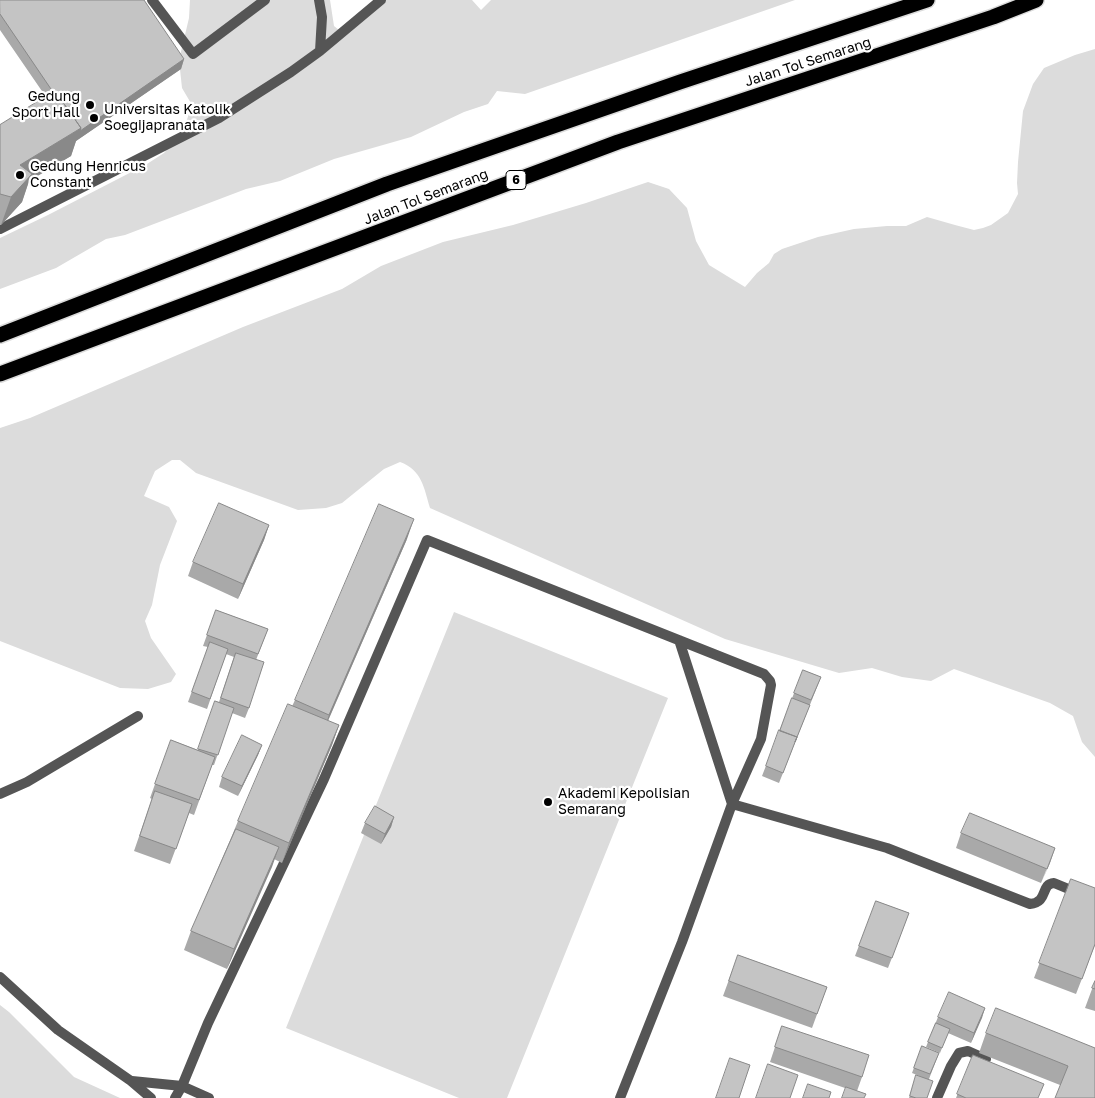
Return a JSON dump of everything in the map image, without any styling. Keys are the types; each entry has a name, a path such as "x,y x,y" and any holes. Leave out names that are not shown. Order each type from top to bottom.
{"highway":[{"name":"Jalan Tol Semarang","path":"0,335 387,184 680,82 927,0"},
{"name":"Jalan Tol Semarang","path":"0,374 618,142 993,17 1036,0"}],"lane":[{"path":"152,0 193,54 265,0"},
{"path":"318,0 322,17 320,51"},
{"path":"0,229 219,118 320,51 380,0"},
{"path":"176,1098 208,1023 324,779 427,540 764,674 770,680 771,685 761,739 732,804 682,942 620,1098"},
{"path":"679,640 732,804"},
{"path":"0,794 27,782 138,716"},
{"path":"732,804 886,848 1030,904 1037,903 1051,883 1095,900"},
{"path":"0,978 58,1030 151,1098"},
{"path":"938,1098 951,1066 959,1053 968,1051 986,1059"},
{"path":"130,1081 182,1086 209,1098"}],"shaded area":[{"path":"190,0 330,0 334,26 344,34 382,0 472,0 481,10 491,0 795,0 525,94 497,91 488,104 464,112 411,137 334,159 280,181 246,189 125,235 106,239 56,268 0,289 0,238 147,164 164,153 183,131 192,105 182,88 179,60 189,18"},
{"path":"1095,49 1095,757 1082,742 1073,716 1050,703 954,669 931,681 902,677 872,668 839,673 725,639 430,508 424,487 418,475 407,465 400,462 384,469 342,503 326,508 298,510 196,473 180,460 172,460 155,471 144,496 169,507 177,521 160,565 152,605 145,621 151,638 176,674 171,682 148,689 120,688 0,641 0,428 30,418 243,327 342,289 381,266 443,242 513,225 648,182 669,189 687,208 696,241 709,265 745,287 769,263 774,254 782,249 818,237 854,229 906,226 927,217 974,230 983,228 991,225 1008,213 1018,194 1018,162 1023,111 1033,84 1044,68"},
{"path":"454,612 668,698 507,1098 459,1098 286,1028"},
{"path":"0,1005 74,1077 120,1098 0,1098"}],"building":[{"name":"Gedung Sport Hall","path":"0,0 144,0 184,59 80,131 81,128 55,91 53,92 0,14"},
{"path":"55,91 81,128 20,165 32,174 11,197 0,194 0,125"},
{"path":"219,503 269,525 243,584 193,562"},
{"path":"379,504 414,519 329,715 295,700"},
{"path":"216,610 268,629 258,654 207,635"},
{"path":"210,642 228,649 210,699 192,692"},
{"path":"236,653 264,662 249,708 221,698"},
{"path":"803,670 821,677 811,700 794,693"},
{"path":"792,698 810,705 795,742 797,737 780,731"},
{"path":"215,701 234,708 218,755 198,749"},
{"path":"288,704 339,725 289,843 238,821"},
{"path":"779,730 797,737 783,773 766,766"},
{"path":"242,735 262,745 242,786 222,777"},
{"path":"171,740 215,757 199,800 155,784"},
{"path":"155,791 192,804 176,849 140,836"},
{"path":"375,806 394,817 385,834 365,823"},
{"path":"970,813 1055,848 1047,869 961,833"},
{"path":"236,829 279,847 234,949 191,931"},
{"path":"1071,879 1095,888 1095,944 1082,979 1039,963"},
{"path":"876,901 909,913 892,958 859,946"},
{"path":"738,955 827,987 817,1014 729,981"},
{"path":"949,992 985,1008 974,1033 938,1017"},
{"path":"996,1008 1095,1048 1095,1098 1055,1098 1068,1066 986,1033"},
{"path":"936,1023 950,1029 942,1048 928,1042"},
{"path":"782,1026 869,1055 862,1077 775,1047"},
{"path":"922,1046 939,1053 930,1074 914,1068"},
{"path":"973,1055 1044,1084 1038,1098 966,1098 957,1094"},
{"path":"730,1058 750,1065 739,1098 716,1098"},
{"path":"768,1064 798,1075 790,1098 756,1098"},
{"path":"916,1075 933,1081 927,1098 910,1096"},
{"path":"808,1084 831,1092 829,1098 803,1098"},
{"path":"846,1087 866,1094 864,1098 842,1098"}],"place":[{"name":"Gedung Sport Hall","path":"90,105"},
{"name":"Universitas Katolik Soegijapranata","path":"94,118"},
{"name":"Gedung Henricus Constant","path":"20,175"},
{"name":"Akademi Kepolisian Semarang","path":"548,802"}]}
